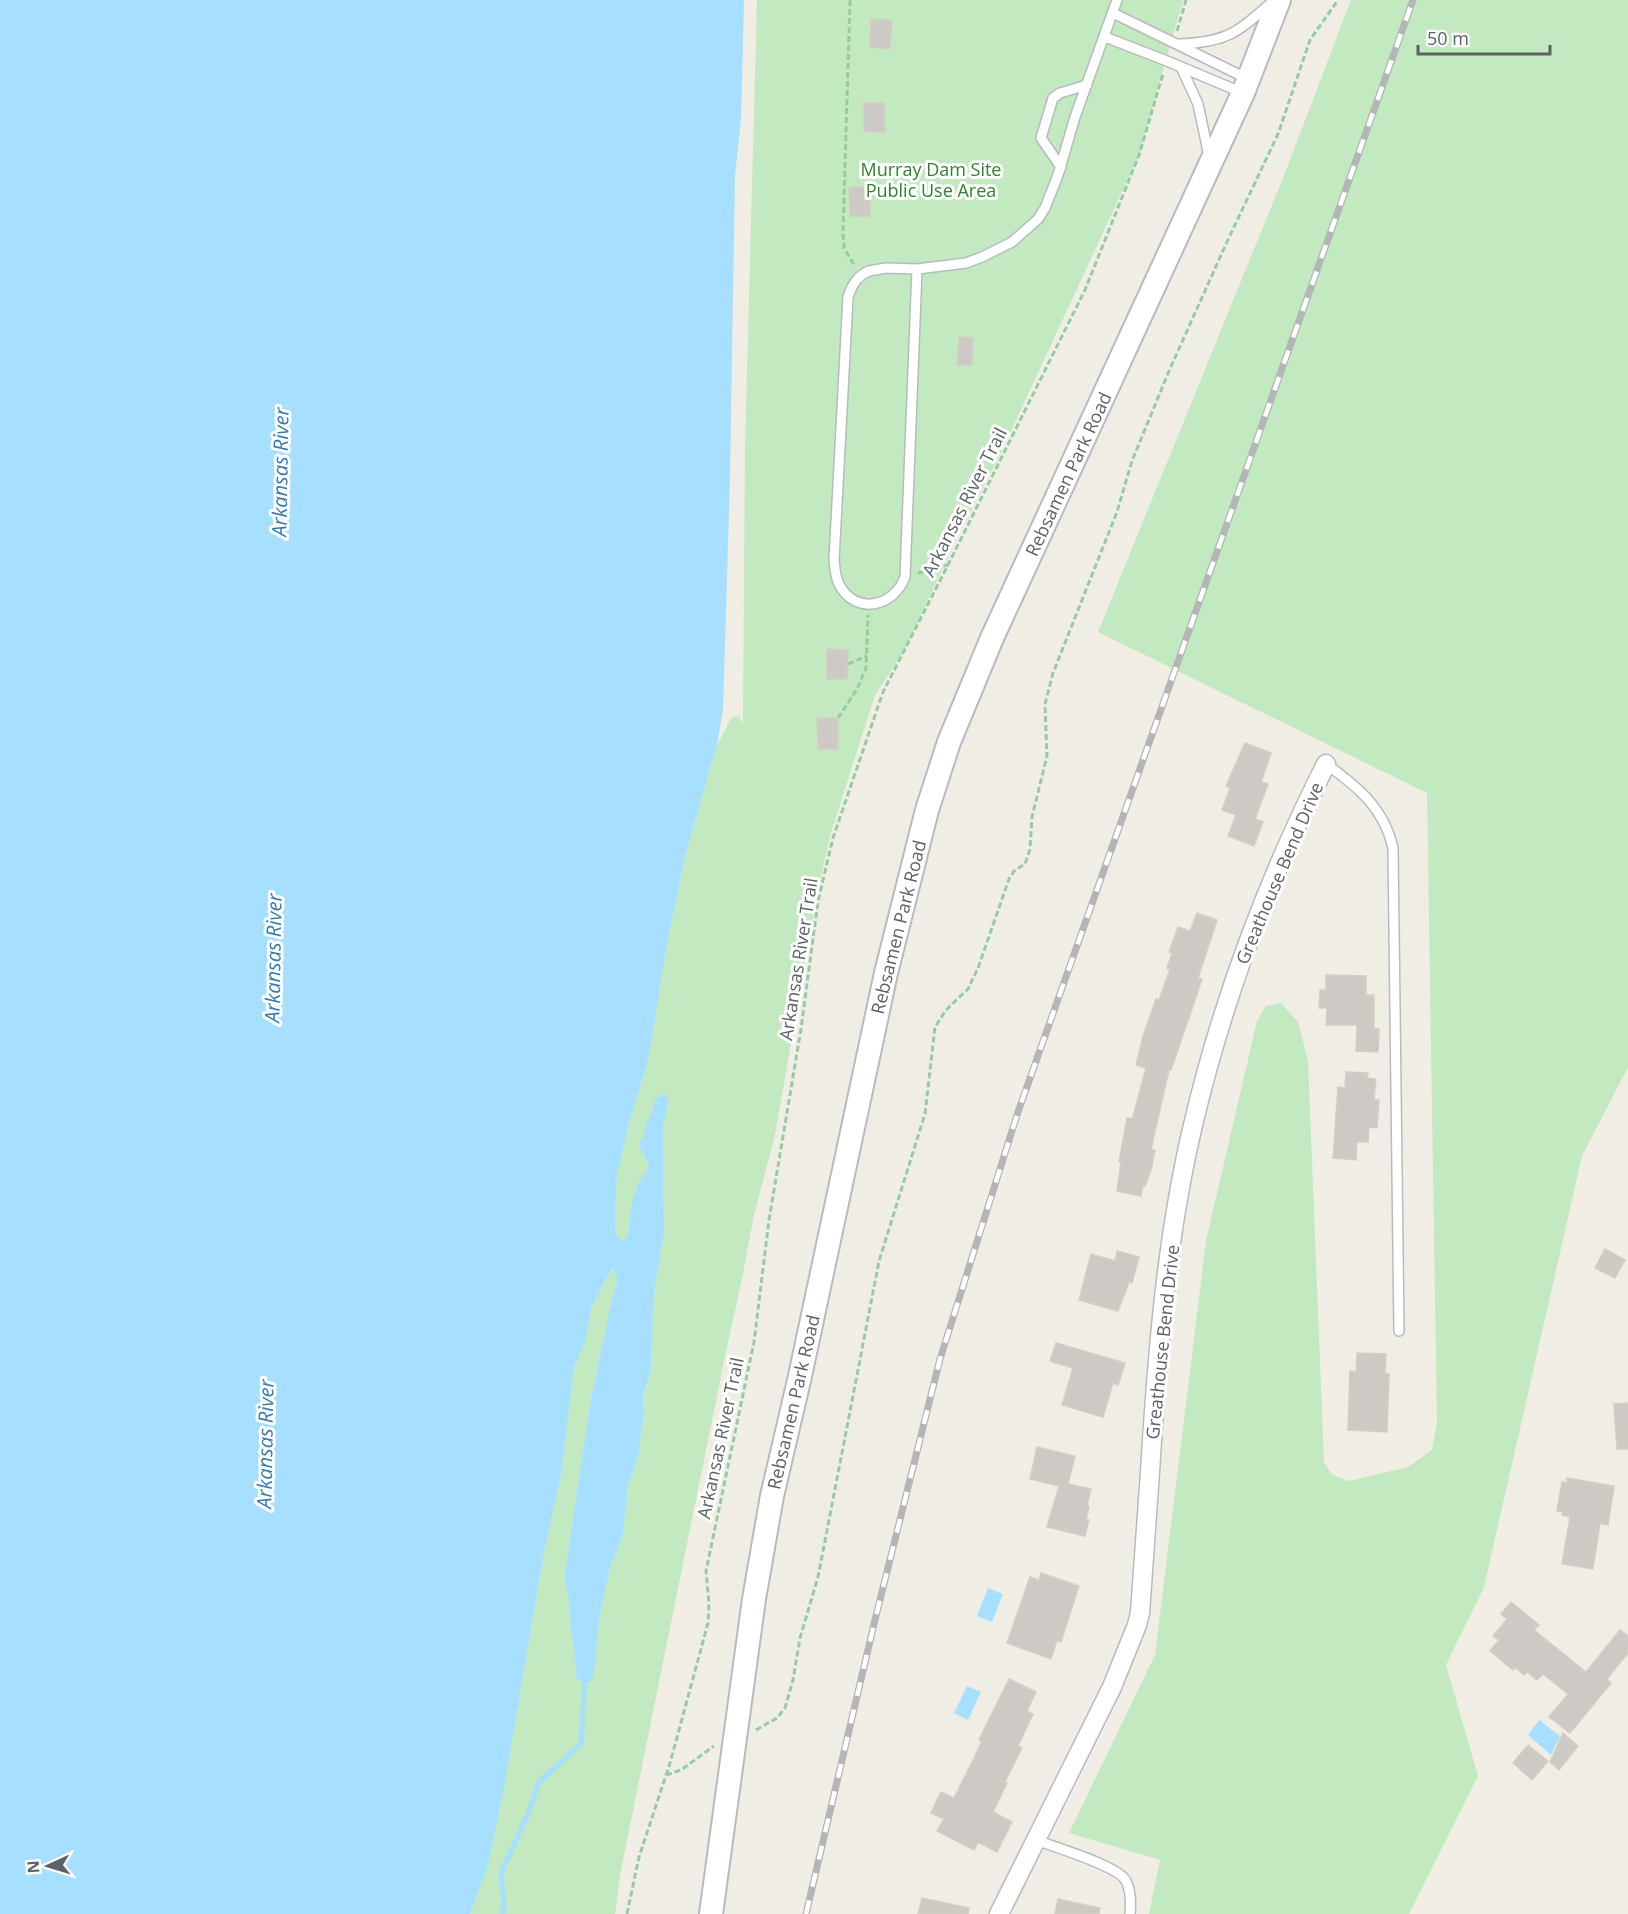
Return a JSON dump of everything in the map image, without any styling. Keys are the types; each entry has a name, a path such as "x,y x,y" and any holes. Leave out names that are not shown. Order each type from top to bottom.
{"street":[{"name":"Rebsamen Park Road","path":"711,1914 754,1599 772,1496 800,1376 883,985 927,810 950,742 992,638 1245,86 1279,0"},
{"name":"Greathouse Bend Drive","path":"999,1914 1112,1687 1137,1625 1140,1613 1157,1369 1169,1260 1193,1125 1236,977 1275,877 1326,764"}],"lane":[{"path":"917,269 905,576 895,595 882,602 868,604 856,601 842,589 835,574 834,560 848,297 851,288 861,274 877,269 917,269 966,263 998,250 1024,233 1038,219 1045,208 1061,167 1086,85 1117,0"},
{"path":"1179,44 1215,41 1231,34 1244,26 1273,0"},
{"path":"1113,13 1179,44 1245,86"},
{"path":"1104,37 1181,67 1245,86"},
{"path":"1181,67 1198,104 1210,163"},
{"path":"1061,167 1041,138 1053,98 1060,93 1086,85"},
{"path":"1326,764 1367,797 1383,818 1390,832 1393,848 1399,1331"},
{"path":"1036,1840 1116,1871 1126,1881 1129,1888 1130,1914"}],"path":[{"path":"850,0 843,243 850,261 861,274"},
{"path":"666,1775 681,1770 719,1742 750,1735 765,1723 777,1718 785,1708 793,1680 800,1638 818,1577 879,1261 926,1114 935,1027 946,1010 968,989 978,968 1009,879 1014,871 1025,864 1028,857 1032,817 1047,756 1045,704 1053,673 1117,512 1132,461 1165,381 1278,134 1310,40 1338,0"},
{"name":"Arkansas River Trail","path":"627,1914 639,1857 666,1775 708,1623 706,1571 754,1342 769,1220 801,1029 818,902 832,838 883,692 1085,290 1139,154 1167,61"},
{"path":"905,576 948,565"},
{"path":"838,718 862,678 867,656 868,604"},
{"path":"848,664 867,656"}],"green space":[{"name":"Murray Dam Site Public Use Area","path":"757,0 1183,0 1139,155 999,457 960,532 904,651 875,695 830,836 815,904 775,1135 754,1215 724,1361 621,1870 615,1914 470,1914 488,1866 504,1788 544,1553 561,1476 574,1368 585,1342 591,1308 607,1277 614,1269 618,1275 617,1283 590,1404 564,1578 576,1678 587,1685 592,1680 599,1619 610,1568 623,1535 628,1485 638,1458 644,1414 643,1396 651,1370 654,1293 664,1234 663,1125 668,1103 639,1146 649,1164 637,1189 627,1236 622,1241 616,1234 617,1175 631,1116 648,1061 668,938 686,853 717,745 732,717 739,716 743,724 745,446"},
{"path":"1351,0 1628,0 1628,1067 1582,1156 1484,1587 1446,1665 1478,1776 1409,1914 1149,1914 1160,1860 1069,1833 1155,1655 1206,1241 1257,1021 1266,1006 1281,1003 1298,1022 1308,1061 1324,1463 1333,1475 1349,1481 1408,1467 1432,1450 1437,1424 1427,793 1098,632 1285,173"}],"water":[{"name":"Arkansas River","path":"0,0 744,0 741,119 735,176 723,709 717,745 686,853 668,938 648,1061 631,1116 617,1175 616,1234 622,1241 627,1236 632,1204 638,1185 649,1164 639,1146 656,1098 665,1093 668,1103 663,1126 664,1234 654,1293 651,1370 643,1396 644,1414 638,1458 628,1485 623,1535 610,1568 599,1619 594,1672 592,1680 587,1685 576,1678 564,1578 590,1404 617,1283 617,1275 613,1269 591,1308 585,1342 574,1368 561,1476 544,1553 504,1788 488,1866 470,1914 0,1914"},
{"path":"988,1588 1003,1594 992,1622 977,1616"},
{"path":"967,1686 981,1692 968,1720 954,1713"},
{"path":"1539,1720 1560,1736 1551,1755 1528,1735"}],"building":[{"path":"871,19 892,20 890,49 870,47"},
{"path":"864,103 884,103 885,132 864,132"},
{"path":"849,187 870,187 870,216 850,216"},
{"path":"959,337 973,338 972,365 957,365"},
{"path":"827,649 848,650 847,679 827,679"},
{"path":"817,718 838,718 838,749 818,749"},
{"path":"1245,743 1271,753 1261,782 1268,784 1255,819 1263,822 1254,846 1228,836 1236,815 1222,810 1230,788 1226,786"},
{"path":"1197,913 1217,920 1198,978 1202,979 1171,1070 1169,1070 1151,1149 1155,1150 1151,1170 1145,1186 1143,1185 1141,1196 1117,1191 1121,1162 1119,1162 1127,1118 1132,1119 1146,1068 1136,1065 1143,1036 1170,969 1167,968 1172,953 1169,952 1178,927 1190,931"},
{"path":"1326,975 1366,976 1366,995 1374,995 1374,1029 1379,1029 1378,1052 1356,1051 1357,1025 1326,1025 1327,1008 1319,1008 1320,990 1326,990"},
{"path":"1346,1072 1368,1073 1367,1078 1376,1079 1374,1099 1379,1100 1377,1128 1369,1127 1368,1142 1357,1142 1356,1160 1333,1158 1338,1087 1345,1088"},
{"path":"1605,1249 1625,1260 1615,1278 1595,1268"},
{"path":"1117,1251 1139,1257 1132,1283 1129,1282 1118,1311 1079,1300 1091,1254 1115,1261"},
{"path":"1056,1343 1125,1363 1118,1385 1113,1383 1103,1417 1062,1405 1073,1368 1050,1361"},
{"path":"1357,1353 1386,1354 1385,1373 1389,1374 1387,1432 1348,1430 1350,1371 1356,1372"},
{"path":"1628,1403 1628,1449 1617,1449 1614,1404"},
{"path":"1037,1447 1075,1456 1068,1484 1091,1489 1086,1519 1089,1520 1085,1536 1047,1527 1059,1486 1030,1479"},
{"path":"1567,1478 1614,1486 1608,1525 1600,1523 1593,1569 1562,1564 1570,1517 1557,1511 1562,1482 1567,1483"},
{"path":"1041,1573 1079,1586 1061,1642 1057,1640 1051,1659 1007,1643 1030,1577 1039,1580"},
{"path":"1511,1602 1539,1625 1534,1630 1586,1672 1620,1630 1628,1636 1628,1653 1607,1679 1611,1683 1570,1733 1549,1717 1568,1694 1543,1674 1537,1680 1527,1672 1524,1675 1515,1667 1513,1670 1490,1651 1499,1640 1493,1636 1507,1619 1501,1614"},
{"path":"1009,1679 1036,1692 1027,1711 1033,1714 1018,1746 1022,1748 993,1812 1012,1822 997,1852 978,1842 974,1850 937,1831 944,1819 931,1813 941,1792 954,1798"},
{"path":"1563,1733 1578,1746 1559,1770 1550,1762"},
{"path":"1528,1745 1548,1761 1532,1780 1513,1763"},
{"path":"922,1898 969,1908 968,1914 918,1914"},
{"path":"1058,1899 1100,1908 1099,1914 1055,1914"}],"waterway":[{"path":"502,1914 504,1906 501,1873 527,1816 539,1782 581,1744 585,1679"}],"railway":[{"path":"806,1914 874,1624 940,1359 1018,1112 1413,0"}]}
